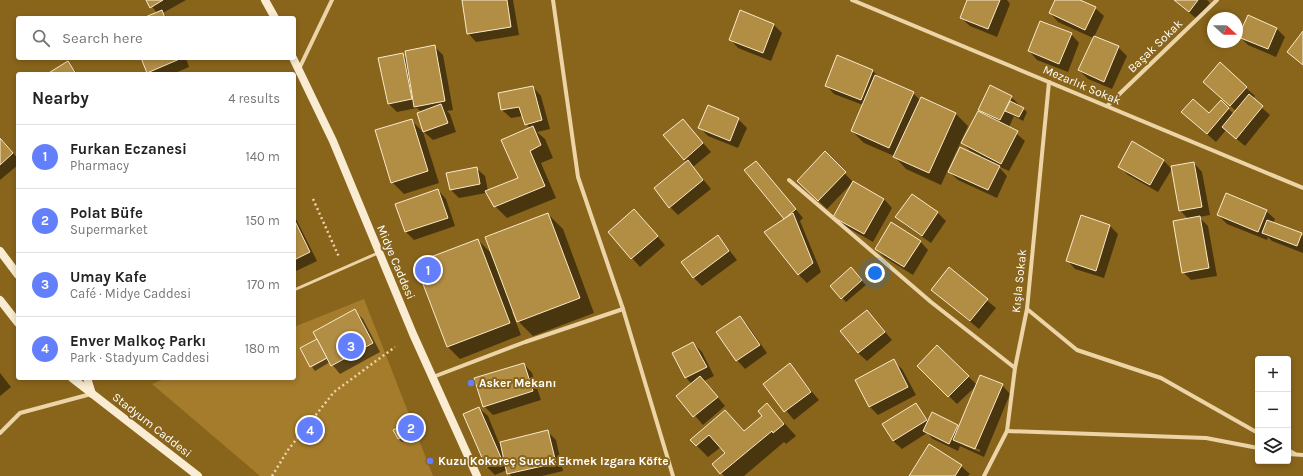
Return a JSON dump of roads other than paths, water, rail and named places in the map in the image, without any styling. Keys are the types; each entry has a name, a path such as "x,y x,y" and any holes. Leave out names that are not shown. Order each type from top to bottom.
{"main road":[{"path":"265,0 274,16"},
{"name":"Midye Caddesi","path":"295,60 332,141 379,253 477,476"},
{"path":"0,251 16,272"},
{"path":"0,300 16,320"},
{"name":"Stadyum Caddesi","path":"74,380 198,476"},
{"path":"88,380 92,394"}],"street":[{"path":"299,70 332,0"},
{"path":"553,0 578,177 623,309 673,476"},
{"name":"Mezarlık Sokak","path":"852,0 1303,188"},
{"name":"Başak Sokak","path":"1107,106 1217,0"},
{"name":"Kışla Sokak","path":"984,476 1007,431 1014,368 1027,309 1049,82"},
{"path":"788,180 931,302 1014,368"},
{"path":"433,377 525,342 623,309"},
{"path":"1027,309 1077,350 1161,378 1255,431"},
{"path":"0,433 20,413 92,394"},
{"path":"1007,431 1206,438 1255,447"},
{"path":"1291,451 1301,456"},
{"path":"1291,454 1301,456"}],"lane":[{"path":"296,289 379,253"}],"place":[{"name":"Furkan Eczanesi","path":"428,270"},
{"name":"Umay Kafe","path":"351,346"},
{"name":"Asker Mekanı","path":"471,383"},
{"name":"Polat Büfe","path":"411,428"},
{"name":"Enver Malkoç Parkı","path":"310,430"},
{"name":"Kuzu Kokoreç Sucuk Ekmek Izgara Köfte","path":"430,461"}]}
